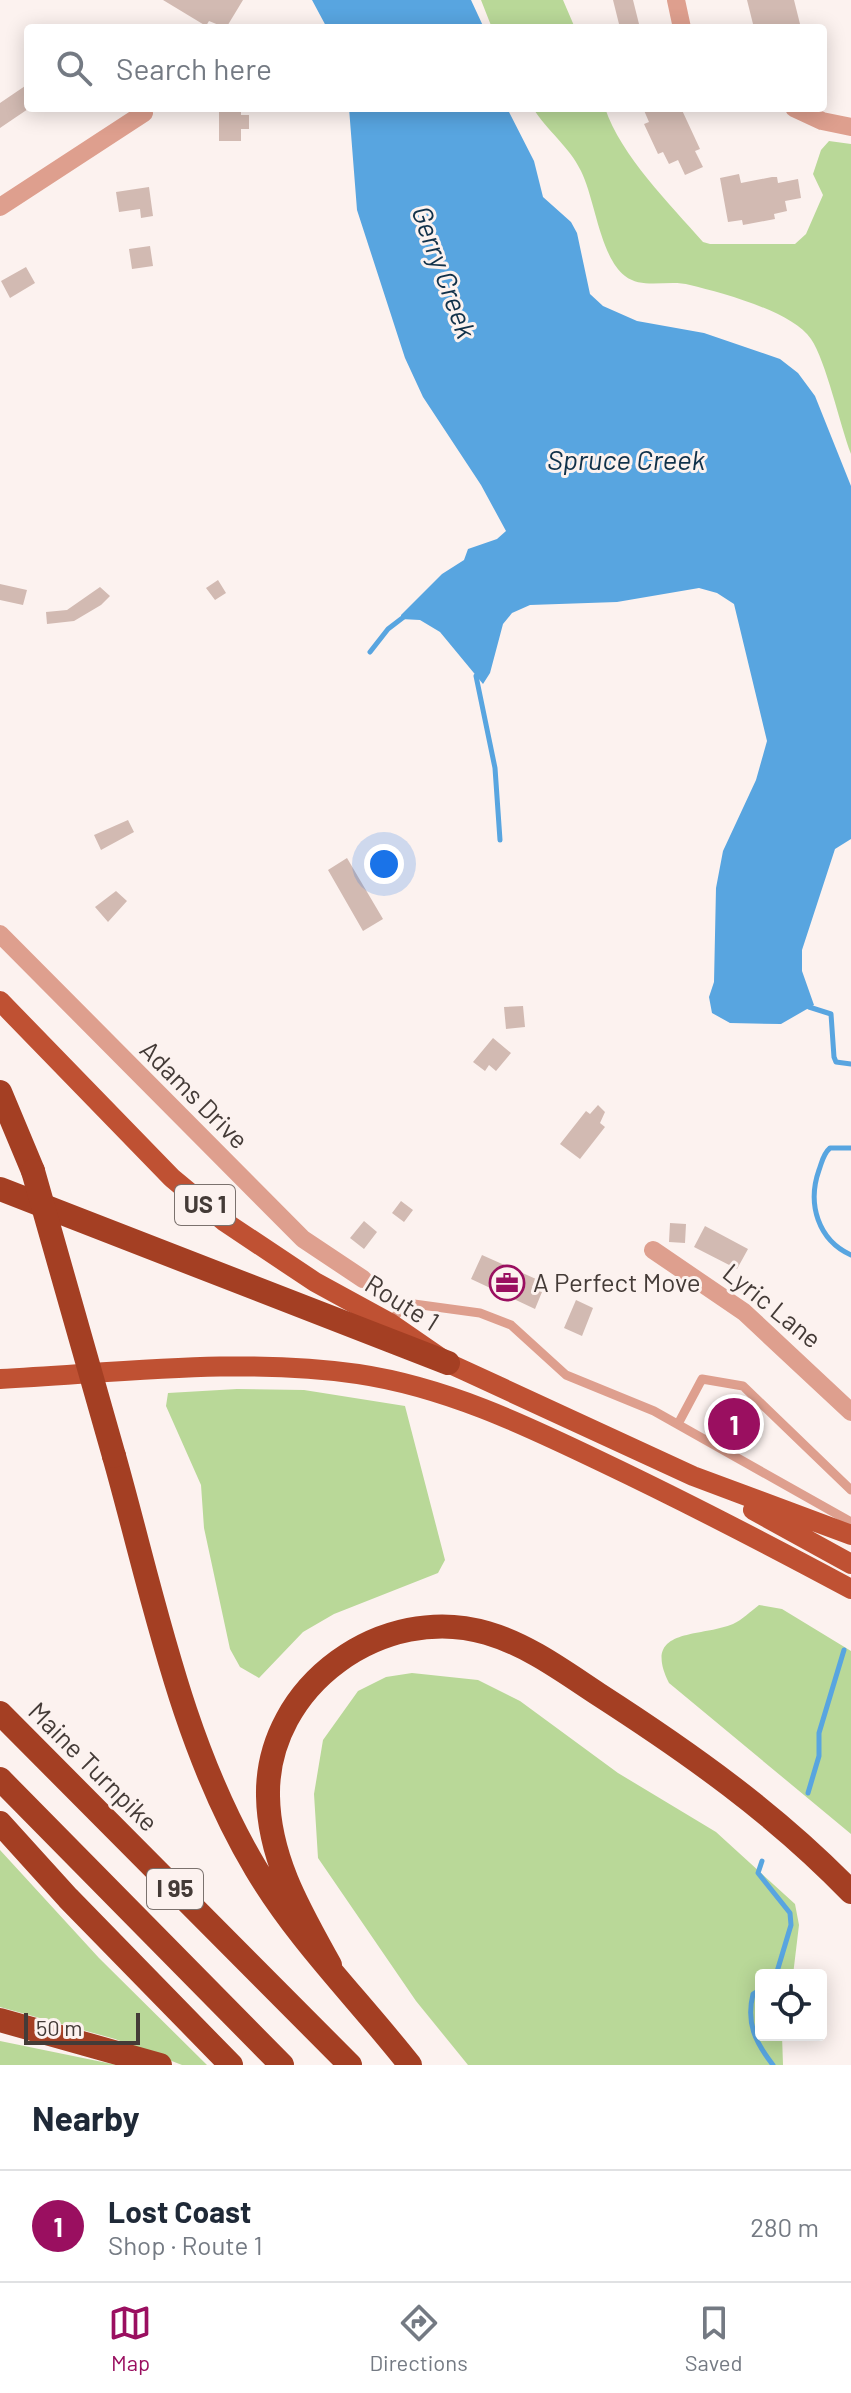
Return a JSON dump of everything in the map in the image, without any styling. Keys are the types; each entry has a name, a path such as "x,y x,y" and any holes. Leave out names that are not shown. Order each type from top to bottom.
{"highway":[{"path":"0,1092 33,1171 185,1709 207,1769 255,1868 283,1911 410,2065"},
{"path":"0,1189 448,1363"},
{"path":"330,1965 285,1879 275,1847 268,1794 271,1765 279,1736 311,1685 354,1650 374,1639 408,1629 448,1627 485,1632 549,1662 666,1738 745,1797 851,1892"},
{"name":"Maine Turnpike","path":"0,1713 350,2065"},
{"name":"I 95","path":"0,1779 282,2065"},
{"path":"0,1823 231,2065"},
{"path":"4,2022 160,2065"}],"main road":[{"name":"Route 1","path":"0,1001 172,1178 225,1222 315,1282 390,1323 448,1363 693,1476 851,1535"},
{"path":"0,1379 223,1368 310,1370 435,1391 495,1412 651,1485 851,1589"},
{"path":"693,1476 851,1564"},
{"path":"776,1550 851,1605"}],"street":[{"path":"676,0 681,24"},
{"path":"803,112 822,121 851,127"},
{"path":"0,207 144,113"},
{"name":"Adams Drive","path":"0,934 303,1239 363,1279"},
{"name":"Lyric Lane","path":"653,1250 744,1312 851,1412"}],"lane":[{"path":"390,1323 400,1310 431,1305 480,1313 511,1325 566,1375 678,1424 851,1522"},
{"path":"678,1424 702,1379 743,1386 851,1490"}],"path":[{"path":"363,1279 409,1307"}],"green space":[{"path":"481,0 563,0 573,24 490,24"},
{"path":"536,112 607,112 622,144 648,179 703,242 710,244 795,244 806,234 823,195 813,174 821,150 829,141 851,144 851,454 817,349 802,329 773,312 737,298 690,285 640,282 625,276 604,242 581,171"},
{"path":"237,1389 304,1390 405,1406 445,1560 438,1573 334,1614 303,1632 259,1678 240,1667 230,1649 204,1528 201,1485 166,1406 168,1393"},
{"path":"759,1605 782,1609 851,1651 851,1834 669,1683 662,1665 662,1652 668,1643 690,1634 733,1624"},
{"path":"412,1673 478,1680 520,1701 618,1773 716,1832 795,1904 799,1925 794,1969 755,1969 755,2041 782,2041 783,2065 468,2065 416,2001 318,1858 314,1794 323,1740 358,1691 386,1677"},
{"path":"0,1850 99,1958 207,2065 182,2065 115,2039 0,2007"},
{"path":"0,2041 117,2065 0,2065"}],"water":[{"path":"312,0 471,0 482,24 325,24"},
{"name":"Spruce Creek","path":"349,112 509,112 534,161 543,197 571,222 577,233 590,294 603,306 637,321 704,333 780,359 798,373 815,396 851,486 851,839 835,849 802,950 802,971 814,1005 781,1024 730,1023 712,1013 709,997 714,982 716,888 723,851 756,780 767,741 734,604 717,593 699,588 617,602 530,605 512,613 503,624 490,673 483,684 440,632 420,620 401,619 401,615 442,574 464,560 468,549 497,539 506,531 481,485 423,397 405,358 357,210"}],"building":[{"path":"163,0 243,0 228,24 209,21 203,24"},
{"path":"613,0 633,0 639,24 619,24"},
{"path":"747,0 794,0 800,24 753,24"},
{"path":"24,87 24,112 0,128 0,103"},
{"path":"219,112 249,115 249,129 241,129 241,141 219,141"},
{"path":"645,112 683,112 700,149 695,151 703,167 685,175 678,160 669,164 663,152 658,154 644,124 649,122"},
{"path":"739,174 741,183 772,177 777,177 778,183 798,179 801,198 785,201 787,211 774,214 775,219 743,225 742,220 728,222 720,178"},
{"path":"149,187 153,216 141,218 140,209 119,212 116,192"},
{"path":"150,246 153,266 132,269 129,249"},
{"path":"26,267 35,283 10,298 1,281"},
{"path":"218,580 226,593 215,600 206,588"},
{"path":"0,584 27,590 23,605 0,600"},
{"path":"100,587 110,596 101,605 74,621 47,624 46,612 67,610"},
{"path":"128,820 134,832 101,850 94,835"},
{"path":"347,858 383,919 363,931 328,870"},
{"path":"116,891 127,901 108,922 95,907"},
{"path":"523,1006 525,1027 506,1029 504,1007"},
{"path":"493,1038 511,1053 496,1071 489,1065 485,1071 473,1062"},
{"path":"598,1105 605,1112 600,1123 605,1127 580,1159 560,1144 586,1111 590,1114"},
{"path":"401,1201 413,1210 404,1222 392,1213"},
{"path":"364,1221 377,1232 364,1249 350,1238"},
{"path":"670,1223 686,1224 685,1243 669,1242"},
{"path":"705,1226 748,1249 737,1269 694,1247"},
{"name":"A Perfect Move","path":"482,1255 536,1279 532,1287 542,1292 535,1309 471,1279"},
{"path":"576,1300 593,1308 582,1336 564,1328"},
{"path":"728,1408 751,1419 741,1441 717,1429"}],"waterway":[{"path":"370,652 388,629 405,616"},
{"path":"476,676 495,768 500,840"},
{"name":"Gerry Creek","path":"809,1007 831,1014 834,1057 836,1062 851,1064"},
{"name":"Gerry Creek","path":"851,1148 828,1150 819,1170 814,1196 823,1230 830,1240 851,1255"},
{"name":"Gerry Creek","path":"808,1793 819,1756 819,1733 844,1650"},
{"name":"Gerry Creek","path":"762,1861 758,1873 790,1913 791,1925 778,1969"},
{"name":"Gerry Creek","path":"755,1993 751,2004 755,2035"},
{"name":"Gerry Creek","path":"758,2041 773,2065"}],"place":[{"name":"A Perfect Move","path":"507,1283"},
{"name":"Lost Coast","path":"734,1424"}]}
